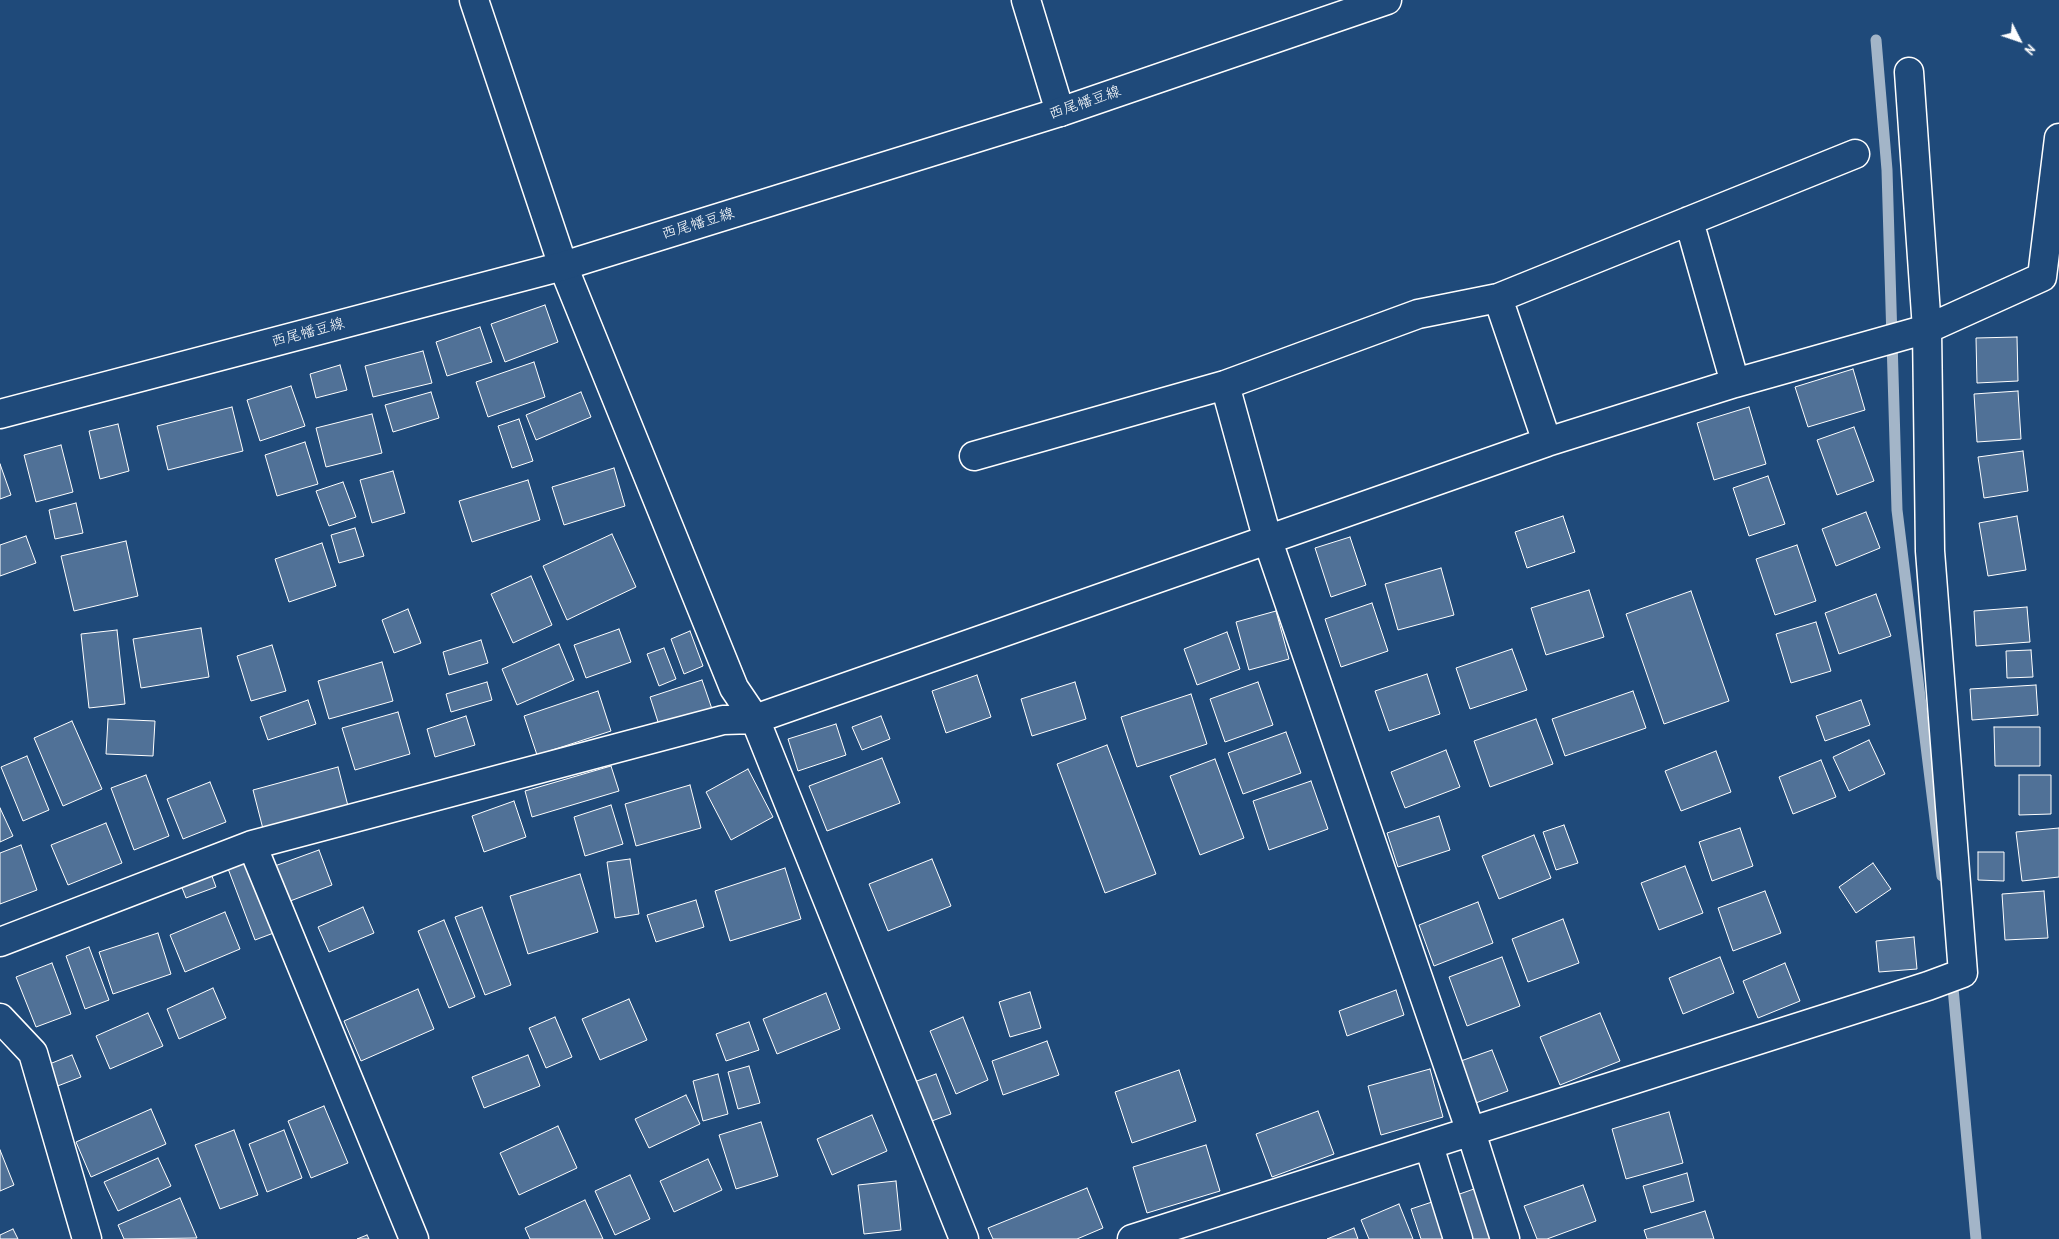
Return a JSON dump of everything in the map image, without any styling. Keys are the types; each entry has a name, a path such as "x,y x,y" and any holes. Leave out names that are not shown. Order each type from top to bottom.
{"street":[{"path":"474,0 563,266 734,688 755,719 964,1239"},
{"path":"1026,0 1060,112"},
{"name":"西尾幡豆線","path":"0,414 563,266 1060,112 1387,0"},
{"path":"1145,1237 1928,986 1963,973 1930,551 1916,333 1909,72"},
{"path":"0,942 252,845 722,720 755,719 1547,442 1735,383 1916,333 2042,277 2059,138"},
{"path":"974,456 1225,385 1418,314 1498,298 1855,154"},
{"path":"1689,221 1735,383"},
{"path":"1498,298 1547,442"},
{"path":"1225,385 1268,541 1506,1239"},
{"path":"252,845 414,1239"},
{"path":"0,1018 33,1053 87,1239"},
{"path":"1429,1146 1458,1239"}],"building":[{"path":"545,305 558,342 505,362 491,324"},
{"path":"480,327 492,362 447,376 436,342"},
{"path":"2017,337 2018,381 1977,383 1976,338"},
{"path":"423,351 432,383 373,397 365,366"},
{"path":"534,362 545,397 488,417 476,382"},
{"path":"340,365 347,390 316,398 310,374"},
{"path":"1853,369 1865,410 1808,427 1795,387"},
{"path":"291,386 305,426 260,441 247,400"},
{"path":"2018,391 2021,439 1977,442 1974,394"},
{"path":"431,392 439,418 393,432 385,405"},
{"path":"581,392 591,417 536,440 526,415"},
{"path":"232,407 243,451 168,470 157,426"},
{"path":"1749,407 1766,464 1714,480 1697,423"},
{"path":"372,414 382,453 326,467 316,428"},
{"path":"519,419 533,461 512,468 498,426"},
{"path":"118,424 129,471 100,479 89,431"},
{"path":"1854,427 1874,481 1837,495 1817,440"},
{"path":"305,442 318,484 277,496 265,455"},
{"path":"61,445 73,492 36,502 24,455"},
{"path":"2023,451 2028,491 1984,498 1978,457"},
{"path":"0,464 11,495 0,499"},
{"path":"614,468 625,506 564,525 552,487"},
{"path":"393,471 405,513 372,523 360,480"},
{"path":"1768,476 1785,524 1749,536 1733,488"},
{"path":"528,480 540,520 472,542 459,501"},
{"path":"343,482 356,517 329,526 316,491"},
{"path":"76,503 83,533 55,539 49,510"},
{"path":"1866,512 1880,548 1836,566 1822,529"},
{"path":"1563,516 1575,552 1527,568 1515,532"},
{"path":"2017,516 2026,570 1988,576 1979,523"},
{"path":"355,528 364,556 339,563 331,535"},
{"path":"612,534 636,587 567,620 543,566"},
{"path":"26,536 36,563 0,576 0,545"},
{"path":"1350,537 1366,585 1331,597 1315,548"},
{"path":"126,541 138,596 74,611 61,556"},
{"path":"322,543 336,586 289,602 275,559"},
{"path":"1797,545 1816,601 1775,615 1756,559"},
{"path":"1441,568 1454,615 1398,630 1385,584"},
{"path":"531,576 552,625 513,643 491,594"},
{"path":"1589,590 1604,637 1546,655 1531,608"},
{"path":"1691,591 1729,701 1664,724 1626,614"},
{"path":"1876,594 1891,636 1839,654 1825,613"},
{"path":"1372,603 1388,651 1341,667 1325,619"},
{"path":"2027,607 2030,642 1976,646 1974,611"},
{"path":"408,609 421,643 394,653 382,620"},
{"path":"1276,611 1289,659 1249,670 1236,622"},
{"path":"1816,622 1831,671 1791,683 1776,634"},
{"path":"201,628 209,677 141,688 133,639"},
{"path":"619,629 631,662 586,678 574,645"},
{"path":"117,630 125,704 89,708 81,634"},
{"path":"690,631 703,666 684,674 671,639"},
{"path":"1227,632 1240,669 1197,685 1184,649"},
{"path":"481,640 488,663 449,675 443,652"},
{"path":"559,644 574,680 517,705 502,669"},
{"path":"272,645 286,691 251,701 237,656"},
{"path":"664,648 676,679 659,686 647,654"},
{"path":"1512,649 1527,690 1470,709 1456,668"},
{"path":"2031,650 2033,677 2007,678 2006,651"},
{"path":"382,662 393,701 329,719 318,681"},
{"path":"1427,674 1440,714 1389,731 1375,691"},
{"path":"977,675 991,717 946,733 932,691"},
{"path":"702,680 712,709 659,725 650,697"},
{"path":"487,682 492,700 451,712 446,694"},
{"path":"1075,682 1086,719 1032,736 1021,699"},
{"path":"1258,682 1273,725 1225,742 1210,699"},
{"path":"2036,685 2038,715 1972,720 1970,689"},
{"path":"598,691 611,731 537,755 524,716"},
{"path":"1633,691 1646,728 1565,756 1552,719"},
{"path":"1191,694 1207,744 1137,767 1121,717"},
{"path":"308,700 316,724 268,740 260,717"},
{"path":"1861,700 1870,725 1825,741 1816,716"},
{"path":"398,712 410,754 355,770 342,728"},
{"path":"466,716 475,745 435,757 427,729"},
{"path":"881,716 890,739 862,750 852,727"},
{"path":"108,719 155,721 153,756 106,754"},
{"path":"1536,719 1553,764 1490,787 1474,741"},
{"path":"72,721 102,789 63,806 34,738"},
{"path":"836,724 846,755 798,771 788,739"},
{"path":"1994,727 2040,727 2040,766 1995,766"},
{"path":"1286,732 1301,773 1243,794 1228,753"},
{"path":"1869,740 1885,774 1849,791 1833,757"},
{"path":"1107,745 1156,874 1105,893 1057,764"},
{"path":"1446,750 1460,787 1405,808 1391,772"},
{"path":"1716,751 1731,792 1681,811 1665,771"},
{"path":"27,756 49,810 23,821 1,767"},
{"path":"882,758 900,803 827,831 809,786"},
{"path":"1215,759 1244,838 1200,855 1170,776"},
{"path":"1821,760 1836,797 1793,814 1779,777"},
{"path":"611,766 619,791 532,817 525,791"},
{"path":"338,767 348,806 263,829 253,790"},
{"path":"748,769 773,817 731,840 706,792"},
{"path":"146,775 169,836 134,850 111,788"},
{"path":"2019,775 2051,775 2051,814 2019,815"},
{"path":"1311,781 1328,829 1269,850 1253,801"},
{"path":"210,782 226,822 183,839 167,799"},
{"path":"690,785 701,828 636,846 625,804"},
{"path":"514,801 526,837 484,852 472,816"},
{"path":"611,805 623,844 585,856 574,817"},
{"path":"0,808 13,836 0,842"},
{"path":"1439,816 1450,850 1398,867 1387,833"},
{"path":"106,823 122,863 68,885 51,845"},
{"path":"1564,825 1578,863 1556,870 1543,832"},
{"path":"1740,828 1753,866 1712,881 1699,842"},
{"path":"2059,828 2059,877 2022,881 2016,832"},
{"path":"1534,835 1551,878 1499,899 1482,856"},
{"path":"21,845 37,890 0,904 0,853"},
{"path":"319,850 332,885 285,903 272,867"},
{"path":"1978,852 2004,852 2004,881 1978,880"},
{"path":"251,857 279,931 255,940 227,866"},
{"path":"630,859 639,914 615,918 607,862"},
{"path":"932,859 951,906 888,931 869,884"},
{"path":"1873,863 1891,889 1856,913 1839,887"},
{"path":"1685,866 1703,913 1659,930 1641,883"},
{"path":"209,868 216,887 186,898 179,880"},
{"path":"785,868 801,919 730,941 715,891"},
{"path":"580,874 598,932 528,954 510,896"},
{"path":"1765,891 1781,933 1733,951 1718,908"},
{"path":"2044,891 2048,938 2005,940 2002,894"},
{"path":"696,900 704,927 656,942 647,915"},
{"path":"1478,902 1493,943 1434,966 1419,925"},
{"path":"363,907 374,933 329,952 318,927"},
{"path":"482,907 511,985 485,995 455,917"},
{"path":"225,912 240,949 185,972 170,935"},
{"path":"1563,919 1579,963 1528,982 1512,939"},
{"path":"444,920 475,997 449,1008 418,931"},
{"path":"158,933 171,974 113,994 99,952"},
{"path":"1914,937 1917,969 1879,972 1876,941"},
{"path":"89,947 109,1000 85,1009 66,956"},
{"path":"1502,957 1520,1006 1467,1026 1449,977"},
{"path":"1720,957 1734,993 1683,1014 1669,978"},
{"path":"52,963 71,1014 36,1027 16,977"},
{"path":"1785,963 1800,1001 1758,1018 1743,981"},
{"path":"213,988 226,1018 179,1039 167,1009"},
{"path":"418,989 434,1029 361,1061 344,1021"},
{"path":"1396,990 1404,1015 1347,1036 1339,1011"},
{"path":"1030,992 1041,1028 1010,1037 999,1002"},
{"path":"826,993 840,1029 777,1054 763,1019"},
{"path":"629,999 647,1040 600,1060 582,1019"},
{"path":"148,1013 163,1046 110,1069 96,1036"},
{"path":"1600,1013 1620,1061 1560,1085 1540,1037"},
{"path":"555,1017 572,1057 546,1068 529,1028"},
{"path":"963,1017 988,1080 956,1094 930,1031"},
{"path":"749,1022 759,1050 726,1061 716,1034"},
{"path":"1047,1041 1059,1075 1003,1095 992,1061"},
{"path":"1492,1050 1508,1091 1473,1104 1458,1062"},
{"path":"72,1055 81,1077 55,1087 47,1065"},
{"path":"528,1055 540,1086 484,1108 472,1077"},
{"path":"749,1066 760,1103 738,1109 728,1072"},
{"path":"1430,1069 1443,1117 1381,1135 1368,1086"},
{"path":"1179,1070 1196,1121 1132,1143 1115,1092"},
{"path":"718,1074 728,1114 703,1121 693,1081"},
{"path":"936,1074 951,1114 929,1122 914,1082"},
{"path":"686,1095 700,1124 649,1148 635,1119"},
{"path":"324,1106 348,1163 311,1178 288,1121"},
{"path":"151,1109 166,1144 91,1177 76,1142"},
{"path":"1318,1111 1334,1154 1272,1177 1256,1134"},
{"path":"1669,1112 1683,1163 1626,1179 1612,1129"},
{"path":"872,1115 887,1151 832,1175 817,1139"},
{"path":"761,1122 778,1176 736,1189 719,1135"},
{"path":"558,1126 577,1168 519,1195 500,1153"},
{"path":"234,1130 258,1195 220,1209 195,1145"},
{"path":"284,1130 302,1178 267,1192 249,1144"},
{"path":"1206,1145 1220,1191 1147,1213 1133,1167"},
{"path":"0,1150 14,1185 0,1191"},
{"path":"158,1158 171,1186 118,1211 104,1182"},
{"path":"708,1159 722,1190 674,1212 660,1181"},
{"path":"1687,1173 1694,1201 1651,1213 1643,1186"},
{"path":"630,1175 650,1219 615,1235 595,1191"},
{"path":"896,1181 901,1230 864,1234 858,1185"},
{"path":"1583,1185 1596,1221 1547,1239 1537,1239 1524,1206"},
{"path":"1087,1188 1103,1228 1077,1239 993,1239 988,1228"},
{"path":"1474,1189 1492,1239 1467,1239 1451,1197"},
{"path":"180,1198 197,1238 124,1239 118,1225"},
{"path":"585,1200 603,1239 530,1239 525,1228"},
{"path":"1432,1202 1444,1239 1421,1239 1411,1209"},
{"path":"1399,1204 1413,1239 1369,1239 1361,1220"},
{"path":"1705,1211 1714,1239 1647,1239 1644,1230"},
{"path":"1354,1228 1358,1239 1327,1239"},
{"path":"13,1229 18,1239 0,1239 0,1235"},
{"path":"367,1235 369,1239 357,1239"}],"waterway":[{"path":"1876,40 1887,170 1897,510 1942,876"},
{"path":"1952,977 1976,1239"}]}
